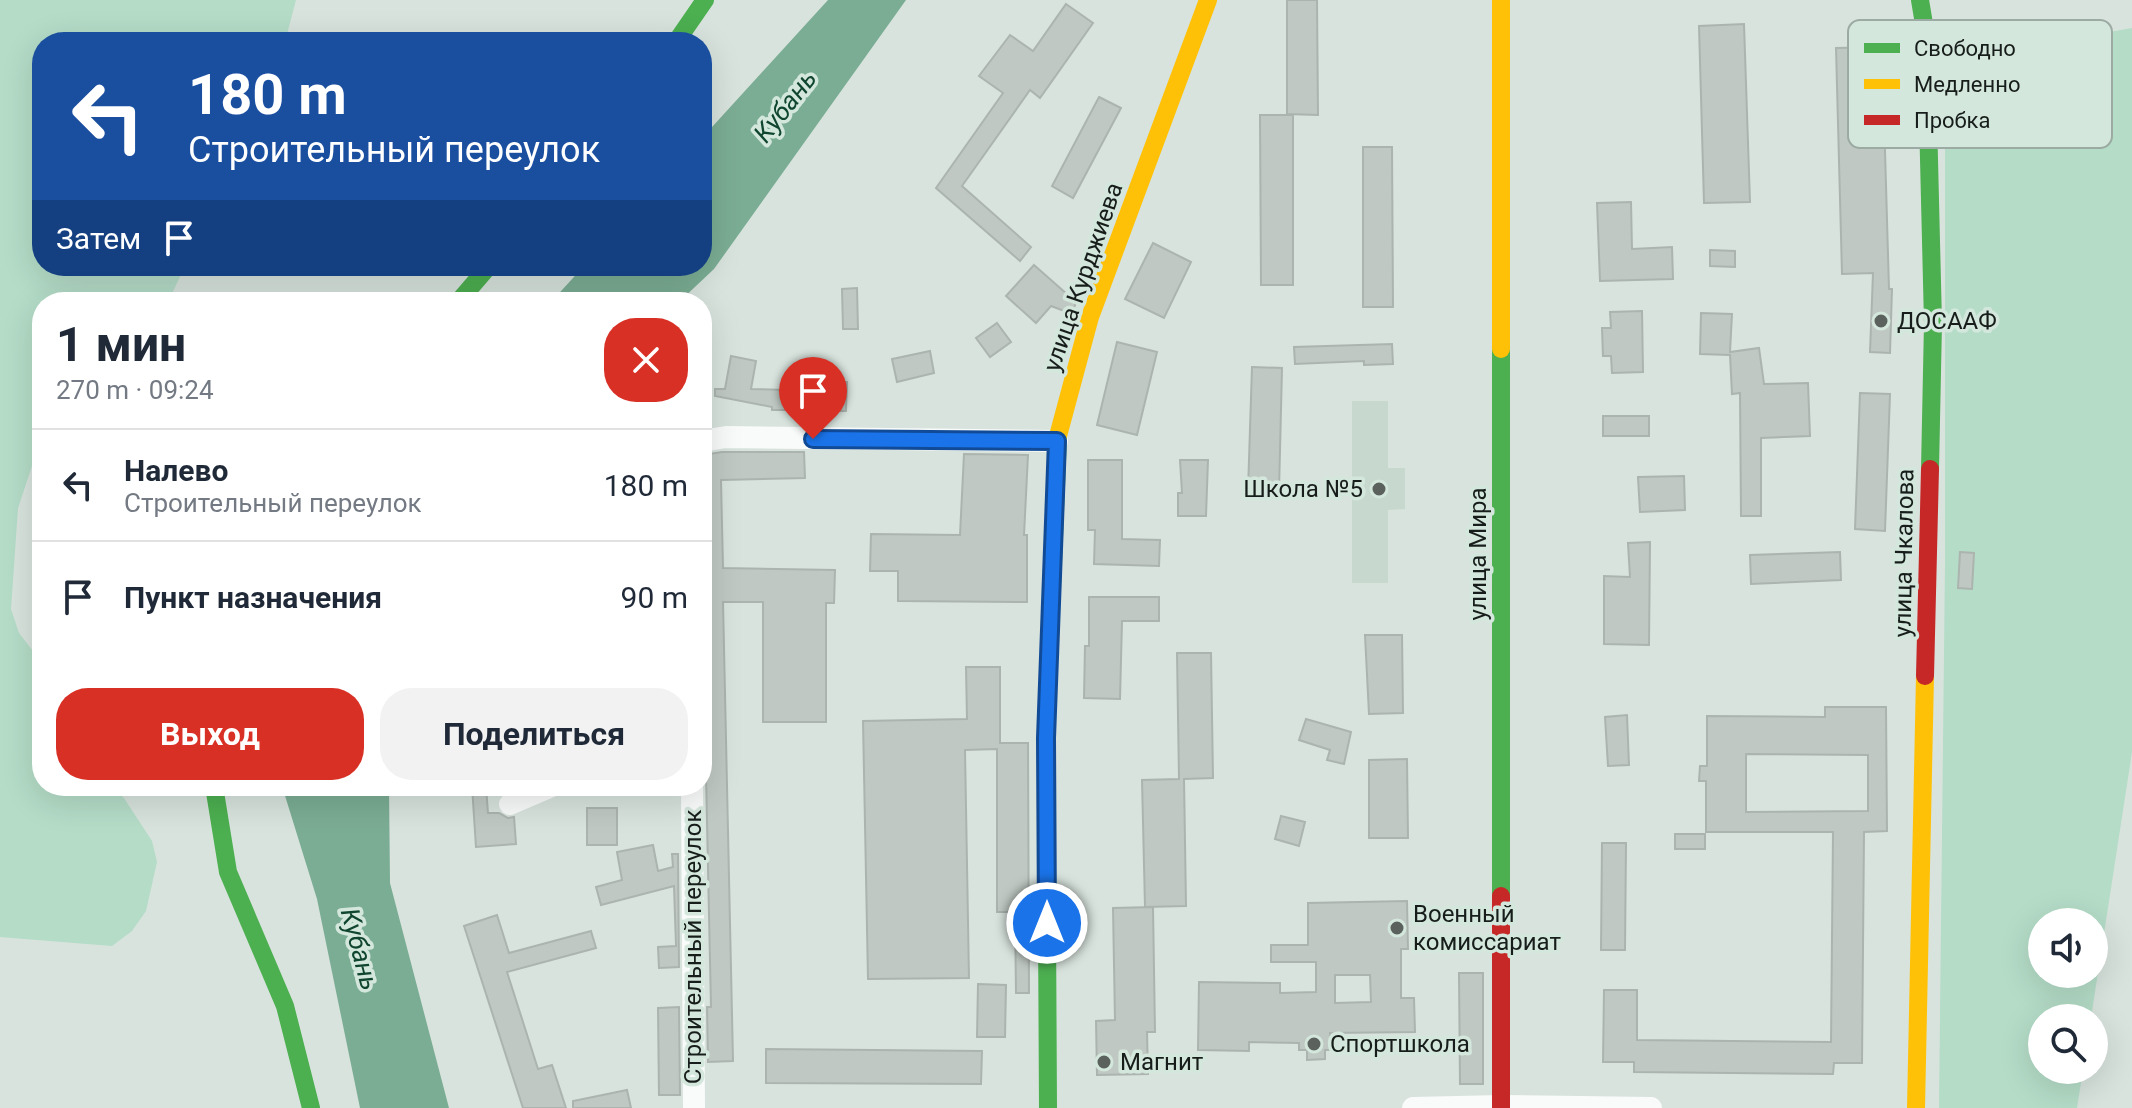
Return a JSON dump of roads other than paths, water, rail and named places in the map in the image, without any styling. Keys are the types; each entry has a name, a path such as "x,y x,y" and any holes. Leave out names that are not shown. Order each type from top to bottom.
{"street":[{"path":"683,32 705,0"},
{"name":"улица Курджиева","path":"1048,1108 1046,738 1057,441 1090,317 1208,0"},
{"name":"улица Мира","path":"1501,0 1501,1107"},
{"name":"улица Чкалова","path":"1920,0 1923,20"},
{"name":"улица Чкалова","path":"1916,1108 1933,323 1929,148"},
{"path":"467,292 480,276"},
{"path":"712,439 726,437 1057,441"},
{"path":"216,796 228,872 285,1006 311,1108"},
{"path":"510,804 529,796"},
{"name":"Строительный переулок","path":"692,796 694,1108"},
{"path":"1413,1108 1651,1108"}],"water":[{"name":"Кубань","path":"828,0 906,0 712,271 712,127"},
{"path":"575,276 707,276 690,292 560,292"},
{"name":"Кубань","path":"285,796 389,796 390,883 449,1108 360,1108 317,899"}],"place":[{"name":"ДОСААФ","path":"1881,321"},
{"name":"Школа №5","path":"1379,489"},
{"name":"Военный комиссариат","path":"1397,928"},
{"name":"Спортшкола","path":"1314,1044"},
{"name":"Магнит","path":"1104,1062"}]}
